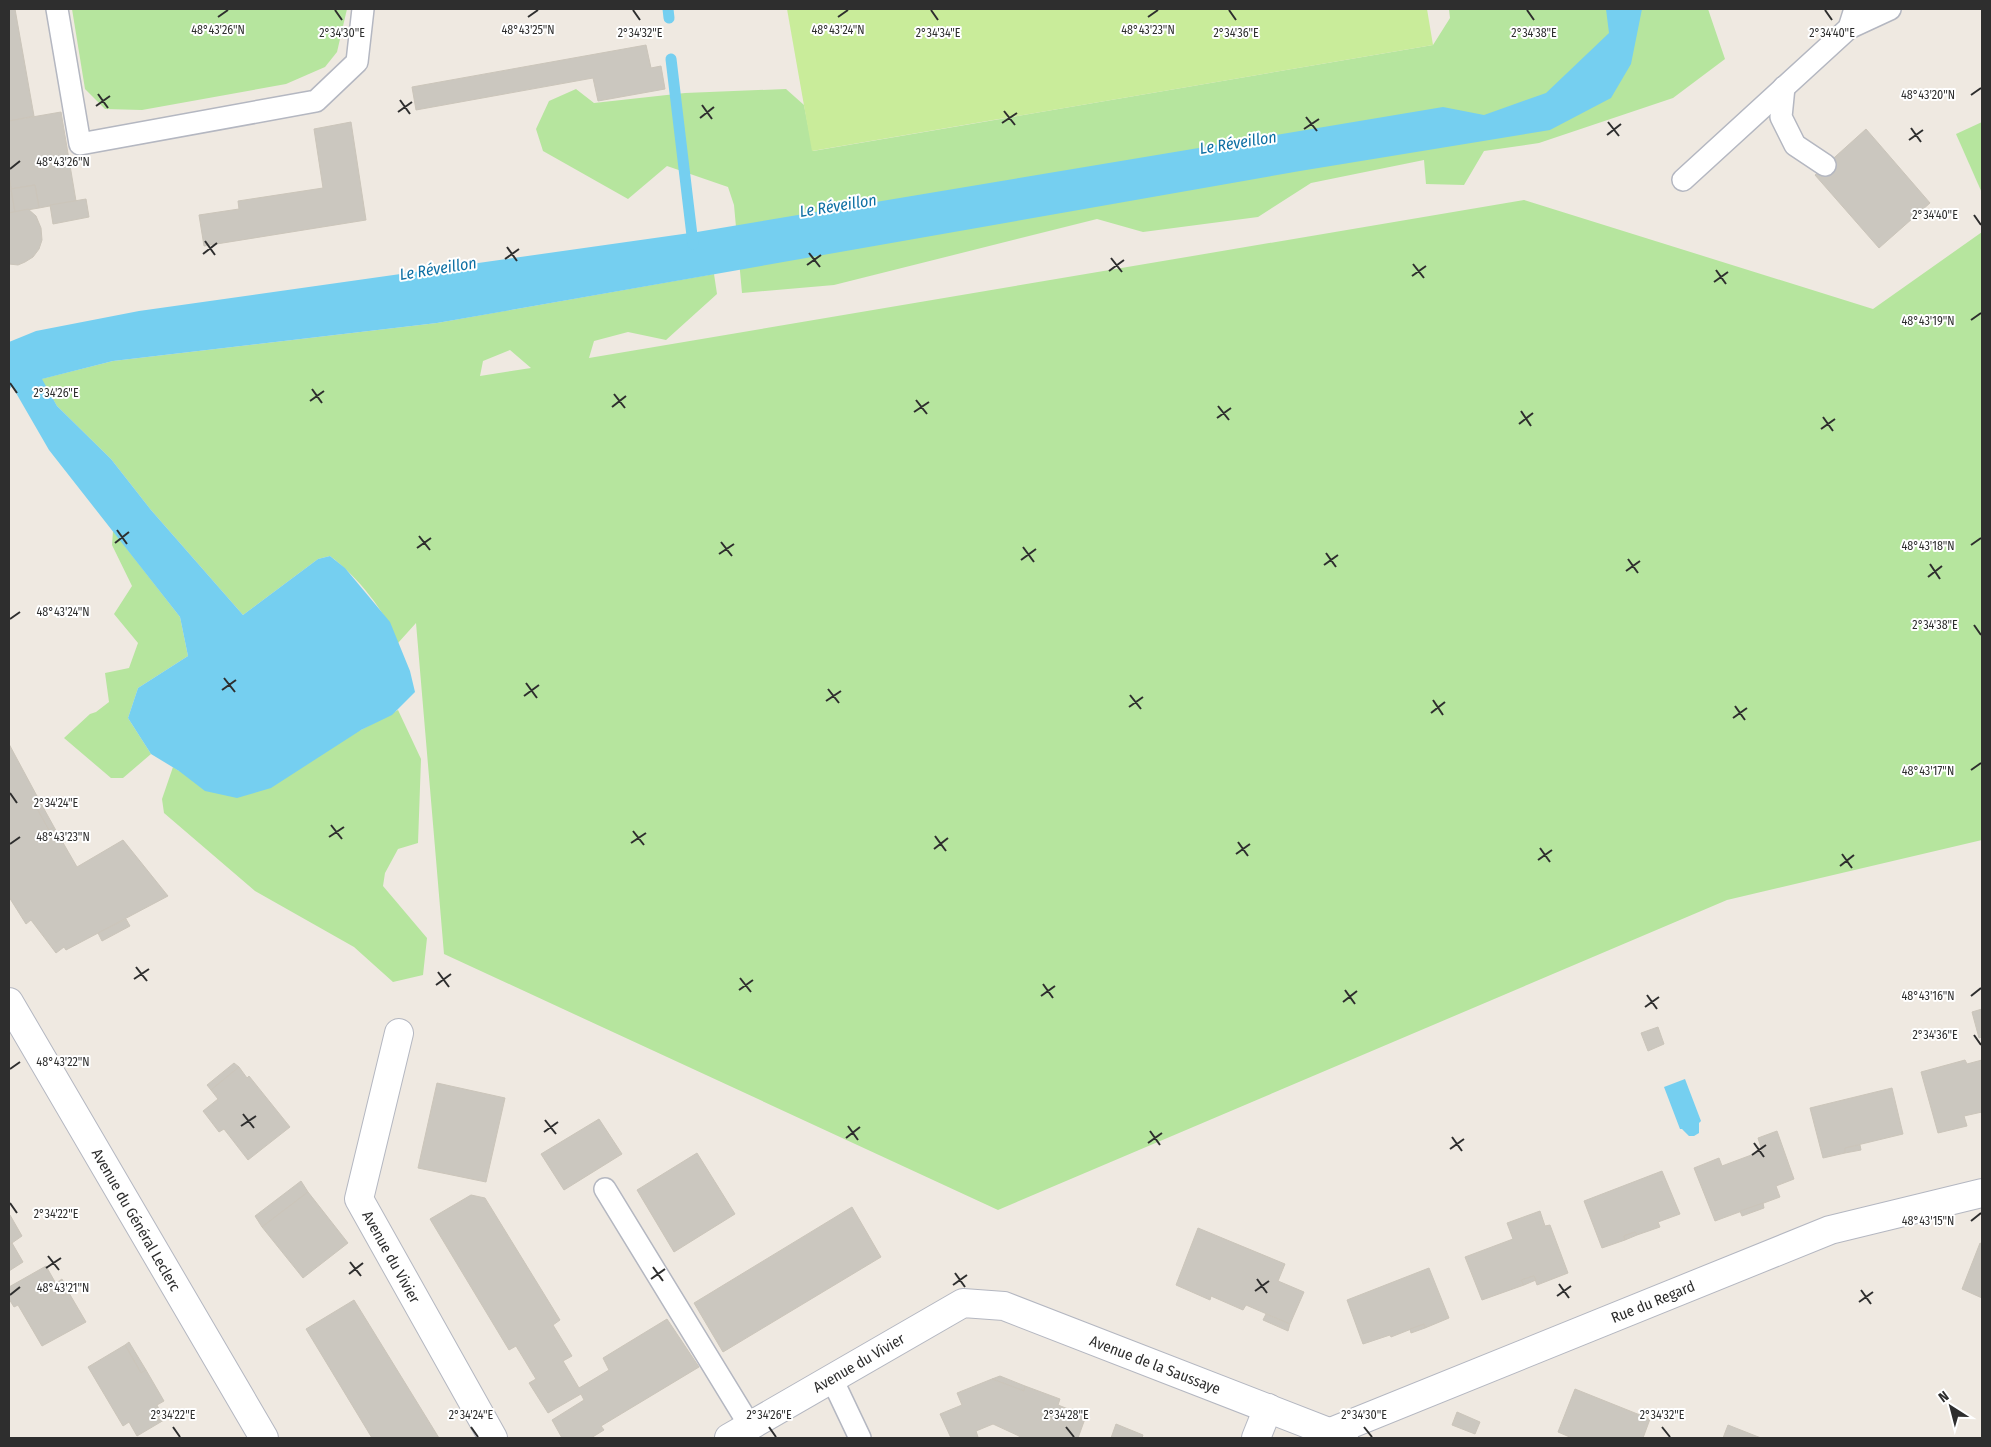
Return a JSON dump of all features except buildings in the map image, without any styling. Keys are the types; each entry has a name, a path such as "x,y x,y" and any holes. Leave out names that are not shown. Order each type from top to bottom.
{"street":[{"name":"Avenue du Général Leclerc","path":"9,1002 264,1438"},
{"name":"Avenue du Vivier","path":"399,1033 359,1199 493,1438"},
{"name":"Rue du Regard","path":"1338,1435 1830,1230 1982,1193"},
{"name":"Avenue du Vivier","path":"740,1432 963,1303"},
{"name":"Avenue de la Saussaye","path":"963,1303 1004,1306 1338,1435"},
{"path":"1256,1438 1268,1408"}],"lane":[{"path":"57,9 80,144 316,101 357,62 363,9"},
{"path":"1683,180 1784,87 1852,18 1890,9"},
{"path":"1784,87 1781,117 1795,145 1825,165"},
{"path":"605,1189 740,1432"},
{"path":"832,1379 860,1438"}],"green space":[{"path":"72,9 347,9 337,52 325,67 286,84 142,110 105,109 85,89"},
{"path":"787,9 1427,9 1433,45 812,151"},
{"path":"1449,9 1708,9 1725,59 1673,98 1539,143 1484,151 1464,185 1426,184 1424,160 1311,183 1258,217 1143,232 1097,219 834,285 742,293 734,205 728,187 667,166 628,199 543,151 536,129 549,101 576,89 594,103 685,93 786,89 804,105 813,151 1433,45 1450,18"},
{"path":"1982,122 1982,193 1956,134"},
{"path":"1524,200 1873,309 1982,232 1982,840 1727,900 998,1210 444,954 416,623 398,643 386,619 370,595 351,574 330,556 318,559 243,615 151,510 111,459 57,406 41,379 113,361 437,323 714,274 717,294 666,340 628,332 594,341 589,358","holes":["510,350 531,368 480,376 483,361"]},
{"path":"113,531 180,617 188,656 138,688 128,718 151,754 123,778 111,778 64,738 90,714 96,712 109,702 105,673 129,668 138,643 114,614 132,586 112,545"},
{"path":"398,710 421,759 418,843 398,849 385,873 383,886 427,938 423,975 393,982 354,947 255,891 164,813 162,799 173,767 179,771 361,730"}],"water":[{"name":"Le Réveillon","path":"1606,9 1642,9 1631,64 1611,98 1550,130 1300,171 437,323 113,361 42,379 57,406 111,459 151,510 243,615 318,559 330,556 345,568 390,622 410,671 415,692 392,715 361,730 271,788 237,798 205,791 179,771 151,754 128,718 138,688 188,656 180,617 49,450 12,386 9,390 9,342 36,331 139,311 697,232 1443,107 1484,115 1546,93 1609,33"},
{"path":"1685,1079 1701,1121 1699,1123 1699,1133 1694,1136 1689,1136 1680,1129 1664,1087"}],"waterway":[{"path":"668,9 669,18"},
{"path":"671,59 693,244"}]}
